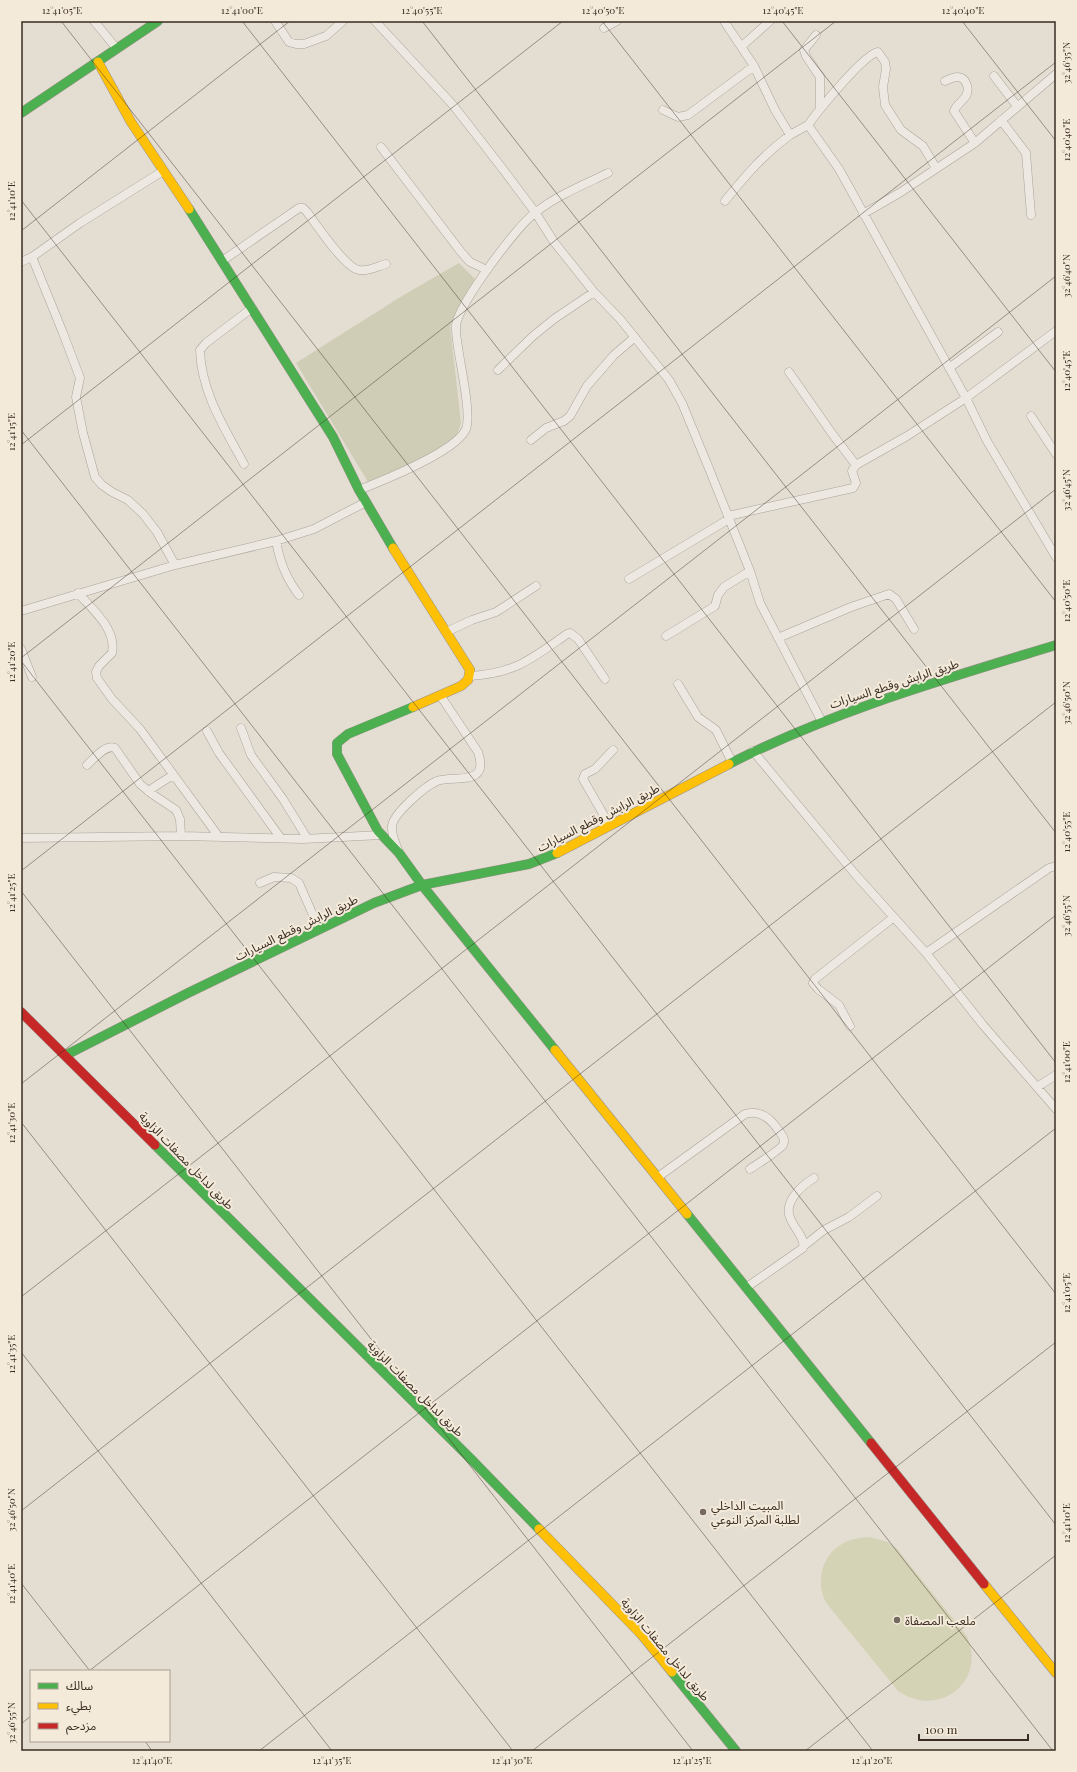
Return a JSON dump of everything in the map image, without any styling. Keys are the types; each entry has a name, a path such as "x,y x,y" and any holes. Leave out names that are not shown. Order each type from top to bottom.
{"street":[{"path":"94,21 117,49"},
{"path":"21,113 158,21"},
{"path":"274,21 289,42 296,44 304,44 326,36 343,21"},
{"path":"375,21 453,105 535,212 554,242 594,292 635,337 669,380 682,403 750,571 760,603 821,720"},
{"path":"604,28 617,21"},
{"path":"724,21 754,66 772,104 790,135"},
{"path":"742,46 770,21"},
{"path":"816,34 804,50 806,56 820,77 820,108"},
{"path":"725,201 756,163 770,149 808,125 820,108 874,52 878,52 885,62 886,69 883,87 886,105 901,130 923,146 936,168"},
{"path":"98,62 131,122 182,197 324,420 366,502 417,588 469,667 470,676 465,683 348,734 337,743 337,754 381,835 399,853 422,885 1056,1673"},
{"path":"664,110 678,118 688,115 754,66"},
{"path":"863,214 901,192 975,143 1056,74"},
{"path":"994,76 1017,106"},
{"path":"945,81 955,77 962,78 965,81 968,91 954,111 975,143"},
{"path":"1001,120 1026,153 1031,215"},
{"path":"808,125 839,169 966,398 991,447 1056,557"},
{"path":"381,147 460,252 470,262 487,270"},
{"path":"21,262 32,257 80,223 163,171"},
{"path":"359,490 388,478 445,449 459,439 466,430 468,416 456,325 462,310 487,270 511,238 535,212 560,196 608,173"},
{"path":"222,261 299,208 303,208 339,254 353,268 365,270 386,264"},
{"path":"32,257 80,378 76,396 83,433 95,477 102,485 128,500 143,514 157,532 175,565"},
{"path":"498,370 533,336 554,319 594,292"},
{"path":"244,464 209,397 200,350 252,308"},
{"path":"629,579 728,518 853,488 856,483 852,471 856,465 907,436 966,398 1056,331"},
{"path":"949,368 998,332"},
{"path":"531,440 546,428 564,421 570,416 587,386 614,355 635,337"},
{"path":"789,372 856,465"},
{"path":"1031,416 1056,454"},
{"path":"21,611 175,565 276,541 314,529 366,502"},
{"path":"276,541 283,569 289,582 299,596"},
{"path":"666,636 715,606 718,595 724,587 750,571"},
{"path":"446,632 472,620 496,612 536,586"},
{"path":"78,593 107,627 111,635 112,653 99,666 96,672 97,678 112,699 140,728 218,837"},
{"path":"778,638 885,594 889,594 896,599 914,629"},
{"path":"470,676 488,675 514,668 570,633 578,639 605,679"},
{"name":"طريق الرابش وقطع السيارات","path":"66,1055 374,903 422,885 529,864 570,847 753,751 821,720 945,679 1056,645"},
{"path":"21,649 32,677"},
{"path":"678,684 698,717 716,730 732,762"},
{"path":"399,853 392,833 392,826 395,816 429,785 437,781 470,778 477,774 480,769 481,760 478,752 440,695"},
{"path":"241,728 251,755 283,799 307,838"},
{"path":"208,731 218,753 280,837"},
{"path":"87,765 106,748 113,747 136,779 148,791 176,810 180,819 181,836"},
{"path":"610,826 583,779 585,774 598,767 613,750"},
{"path":"753,751 855,874 926,952 983,1025 1056,1109"},
{"path":"148,791 173,775"},
{"path":"21,838 181,836 354,838 381,835"},
{"path":"926,952 1049,868 1056,866"},
{"path":"260,883 274,877 291,878 299,883 319,929"},
{"path":"850,1026 839,1005 818,989 813,983 894,917"},
{"name":"طريق لداخل مصفات الزاوية","path":"21,1012 66,1055 224,1215 472,1461 620,1612 641,1634 736,1751"},
{"path":"1037,1087 1056,1075"},
{"path":"658,1177 745,1114 754,1113 765,1116 771,1120 783,1137 784,1141 780,1149 750,1170"},
{"path":"804,1246 803,1241 790,1218 789,1210 796,1194 804,1185 814,1178"},
{"path":"747,1288 801,1250 824,1230 849,1217 877,1196"}],"shaded area":[{"path":"459,263 475,279 450,326 461,423 457,434 441,448 368,482 296,363 402,296"},
{"name":"ملعب المصفاة","path":"869,1537 888,1542 896,1548 967,1636 971,1653 970,1668 965,1681 955,1691 943,1698 929,1701 914,1699 898,1691 827,1604 821,1581 824,1565 828,1558 833,1551 846,1542 857,1538"}],"traffic: fast":[{"path":"21,113 158,21"},
{"path":"189,209 333,437 359,490 393,548"},
{"path":"729,764 808,728 890,697 1056,645"},
{"path":"413,707 348,734 337,743 337,754 378,831 399,853 422,885 555,1050"},
{"path":"66,1055 188,993 374,903 422,885 529,864 557,853"},
{"path":"155,1145 473,1461 539,1529"},
{"path":"687,1214 871,1443"},
{"path":"672,1672 736,1751"}],"traffic: slow":[{"path":"98,62 131,122 189,209"},
{"path":"393,548 470,670 468,680 461,686 413,707"},
{"path":"557,853 729,764"},
{"path":"555,1050 687,1214"},
{"path":"539,1529 641,1634 672,1672"},
{"path":"984,1584 1056,1673"}],"traffic: jam":[{"path":"21,1012 155,1145"},
{"path":"871,1443 984,1584"}],"place":[{"name":"المبيت الداخلي لطلبة المركز النوعي","path":"703,1512"},
{"name":"ملعب المصفاة","path":"897,1620"}]}
